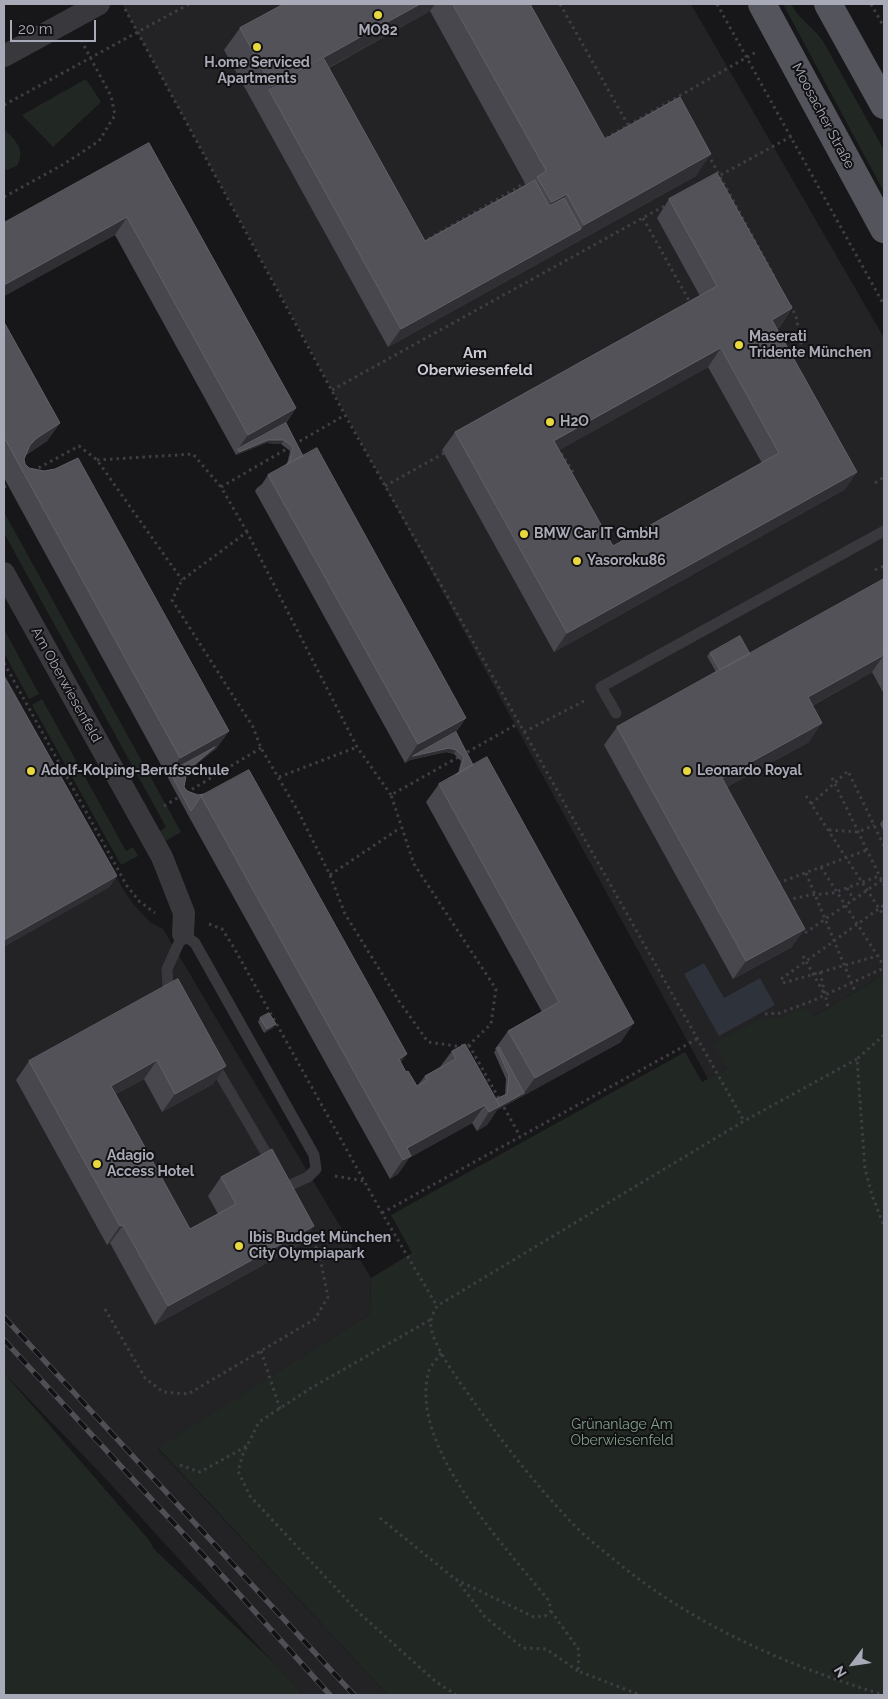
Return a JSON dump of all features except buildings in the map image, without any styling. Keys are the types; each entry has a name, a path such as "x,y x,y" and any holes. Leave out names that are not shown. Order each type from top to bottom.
{"main road":[{"name":"Moosacher Straße","path":"762,4 884,229"},
{"path":"828,4 884,105"}],"street":[{"path":"4,56 99,4"},
{"name":"Am Oberwiesenfeld","path":"4,573 162,857 183,923"}],"lane":[{"path":"616,713 602,686 884,531"},
{"path":"183,923 314,1155 316,1169 286,1187 168,986 167,969 183,923"}],"path":[{"path":"122,4 385,486 744,1121"},
{"path":"4,105 189,4"},
{"path":"560,4 628,125"},
{"path":"717,4 792,136 884,305"},
{"path":"871,4 884,27"},
{"path":"4,197 64,164 99,141 114,115 111,96 70,20"},
{"path":"599,143 781,38"},
{"path":"676,98 681,107"},
{"path":"711,180 792,136"},
{"path":"705,149 778,283"},
{"path":"416,246 525,183"},
{"path":"332,390 677,199"},
{"path":"643,218 694,310"},
{"path":"787,300 796,316 802,350"},
{"path":"221,487 345,414"},
{"path":"28,474 79,446 97,460 182,580"},
{"path":"558,447 573,472"},
{"path":"385,486 452,449"},
{"path":"97,460 192,454 221,487 247,532 358,747 391,795 400,828 414,864 496,989 491,1024 469,1045 456,1046 428,1042 345,914 330,875 279,777 261,748 253,727 172,600 182,580 247,532"},
{"path":"875,483 884,478"},
{"path":"4,487 11,483"},
{"path":"875,570 884,566"},
{"path":"4,663 127,886 139,901 156,914"},
{"path":"524,732 604,691"},
{"path":"391,795 519,722"},
{"path":"279,777 358,747"},
{"path":"178,796 261,748"},
{"path":"811,804 848,771 884,846"},
{"path":"832,778 884,885"},
{"path":"806,796 884,916"},
{"path":"828,830 858,832 874,826"},
{"path":"330,875 400,828"},
{"path":"778,883 867,850"},
{"path":"765,1014 780,1013 825,995 884,967 821,867"},
{"path":"806,873 855,991"},
{"path":"786,901 815,894 837,892 879,876"},
{"path":"805,933 882,880"},
{"path":"847,888 854,900"},
{"path":"780,979 807,962 884,905"},
{"path":"183,923 222,929 382,1213 437,1306"},
{"path":"783,983 884,954"},
{"path":"803,956 825,995"},
{"path":"820,972 828,1007"},
{"path":"456,1695 435,1681 358,1612 250,1496 238,1471 247,1445 259,1422 311,1388 430,1320 437,1306 744,1121 857,1059 884,1035"},
{"path":"382,1213 697,1040"},
{"path":"469,1045 520,1136"},
{"path":"857,1059 865,1169 872,1195 884,1226"},
{"path":"312,1173 364,1180"},
{"path":"105,1309 145,1378 163,1392 188,1394 315,1319 328,1297 319,1253 307,1228"},
{"path":"430,1320 434,1339 462,1384 514,1459 578,1530 644,1584 694,1616 745,1644 832,1680 884,1695"},
{"path":"261,1351 280,1409"},
{"path":"442,1352 430,1370 426,1402 432,1428 448,1466 463,1492 549,1601 551,1611 579,1650 578,1671"},
{"path":"180,1465 200,1472 247,1445"},
{"path":"380,1518 455,1578 534,1617 545,1616 551,1611"},
{"path":"455,1578 485,1617 523,1648 546,1649 578,1671 640,1695"}],"shaded area":[{"path":"122,4 691,4 884,338 884,975 708,1079"},
{"path":"4,673 123,889 134,905 150,922 163,929 371,1278 370,1314 158,1449 388,1695 303,1695 104,1477 4,1373"},
{"path":"704,963 724,998 760,978 775,1005 719,1036 684,974"}],"green space":[{"path":"783,4 791,4 823,41 884,150 884,192"},
{"path":"86,79 101,102 53,147 22,115"},
{"path":"4,129 18,145 20,155 17,166 4,171"},
{"path":"4,512 181,832 164,842 159,832 166,827 4,533"},
{"path":"4,629 39,694 29,699 4,653"},
{"path":"42,699 126,851 133,847 138,856 121,865 32,705"},
{"name":"Grünanlage Am Oberwiesenfeld","path":"884,975 884,1695 388,1695 158,1448 370,1314 371,1278 412,1253 391,1215 685,1052 702,1082 727,1068 714,1044 759,1019 779,1018 803,1008 815,1016"},
{"path":"4,1373 149,1540 154,1549 273,1662 303,1695 4,1695"}],"railway":[{"path":"4,1317 354,1695"},
{"path":"4,1340 330,1695"}],"place":[{"name":"MO82","path":"378,15"},
{"name":"H.ome Serviced Apartments","path":"257,47"},
{"name":"Maserati Tridente München","path":"739,345"},
{"name":"H2O","path":"550,422"},
{"name":"BMW Car IT GmbH","path":"524,534"},
{"name":"Yasoroku86","path":"577,561"},
{"name":"Adolf-Kolping-Berufsschule","path":"31,771"},
{"name":"Leonardo Royal","path":"687,771"},
{"name":"Adagio Access Hotel","path":"97,1164"},
{"name":"Ibis Budget München City Olympiapark","path":"239,1246"}],"district":[{"name":"Am Oberwiesenfeld","path":"475,362"}]}
